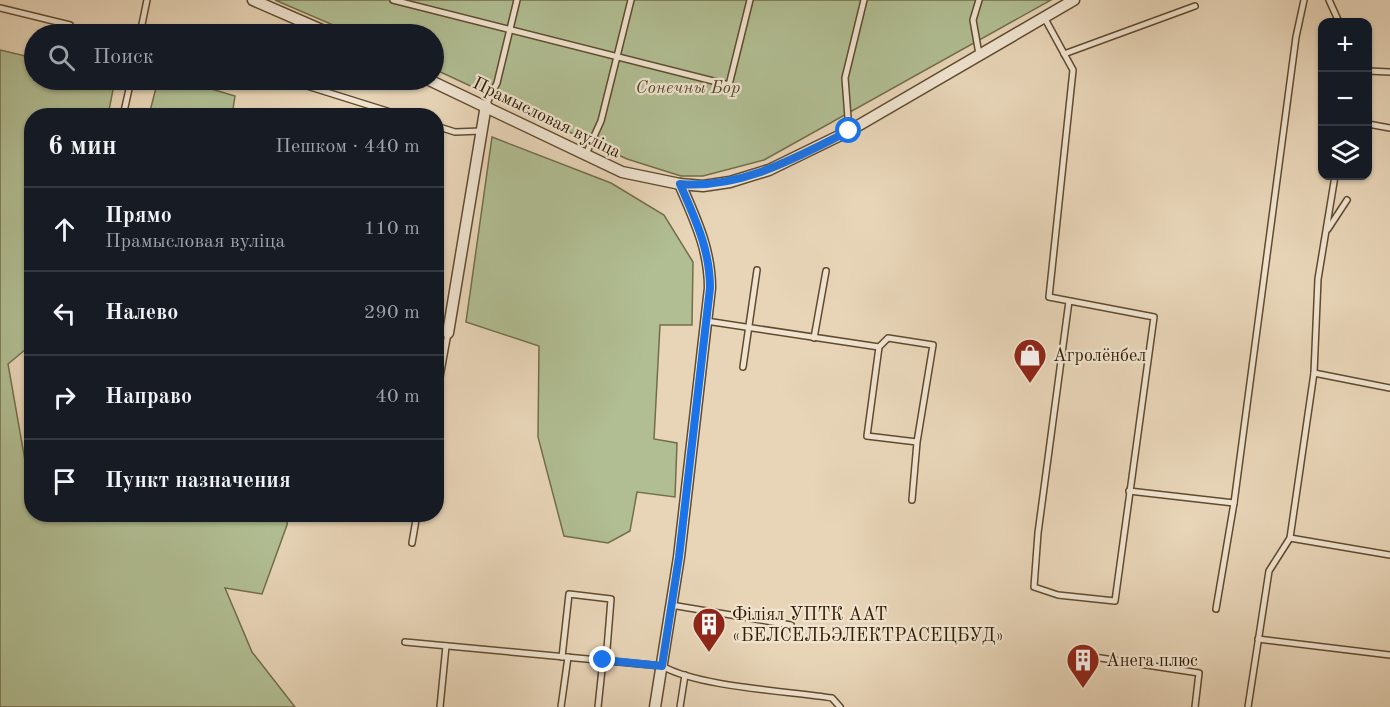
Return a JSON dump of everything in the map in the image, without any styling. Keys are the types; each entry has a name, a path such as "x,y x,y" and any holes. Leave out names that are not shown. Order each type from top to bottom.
{"street":[{"name":"Прамысловая вуліца","path":"444,87 622,172 680,184 703,186 730,182 769,170 849,131 1074,0"},
{"path":"258,1 309,24"},
{"path":"448,333 486,105"},
{"path":"655,707 671,605 706,321 710,265 705,243 680,184"}],"lane":[{"path":"142,24 147,0"},
{"path":"395,0 729,85 750,0"},
{"path":"486,105 497,83 517,0"},
{"path":"586,154 601,121 631,0"},
{"path":"849,131 845,78 864,0"},
{"path":"979,0 974,20 980,56"},
{"path":"1216,609 1234,503 1296,37 1304,0"},
{"path":"1329,0 1337,18"},
{"path":"1064,54 1195,6"},
{"path":"0,8 66,24"},
{"path":"1044,17 1073,70 1049,297 1154,317 1115,601 1058,595 1034,587 1038,533 1069,301"},
{"path":"1372,71 1390,72"},
{"path":"125,108 129,90"},
{"path":"320,90 377,108"},
{"path":"1372,125 1390,128"},
{"path":"444,129 455,132 482,131"},
{"path":"1248,707 1269,571 1290,538 1314,373 1318,279 1334,180"},
{"path":"1326,231 1347,200"},
{"path":"743,367 757,270"},
{"path":"814,338 826,271"},
{"path":"706,321 879,347"},
{"path":"444,355 448,333"},
{"path":"912,500 917,442 933,345 888,338 879,347 867,436 917,442"},
{"path":"1314,373 1390,388"},
{"path":"1129,491 1234,503"},
{"path":"412,543 416,522"},
{"path":"1290,538 1390,555"},
{"path":"561,707 569,594 611,598 598,707"},
{"path":"671,605 791,625"},
{"path":"1258,639 1390,655"},
{"path":"405,642 662,666 685,675 832,698 840,707"},
{"path":"440,707 446,646"},
{"path":"1094,657 1199,673 1196,707"},
{"path":"680,707 685,675"}],"green space":[{"name":"Сонечны Бор","path":"275,0 1051,0 764,160 703,176 681,176 627,159 444,74 444,24 331,24"},
{"path":"0,50 24,56 24,90 113,90 109,108 24,108 24,351 8,364 24,455 24,522 287,522 262,594 225,588 252,652 295,707 0,707"},
{"path":"155,90 215,90 235,96 233,108 151,108"},
{"path":"492,137 611,183 664,215 693,262 692,325 660,325 654,439 677,443 675,497 637,492 630,531 608,543 564,536 538,437 539,346 466,322"}],"place":[{"name":"Агролёнбел","path":"1030,384"},
{"name":"Філіял УПТК ААТ «БЕЛСЕЛЬЭЛЕКТРАСЕЦБУД»","path":"709,653"},
{"name":"Анега плюс","path":"1083,689"}],"route":[{"path":"603,660 662,666 679,557 710,288 710,265 705,243 680,184 703,186 730,182 769,170 849,131"}]}
